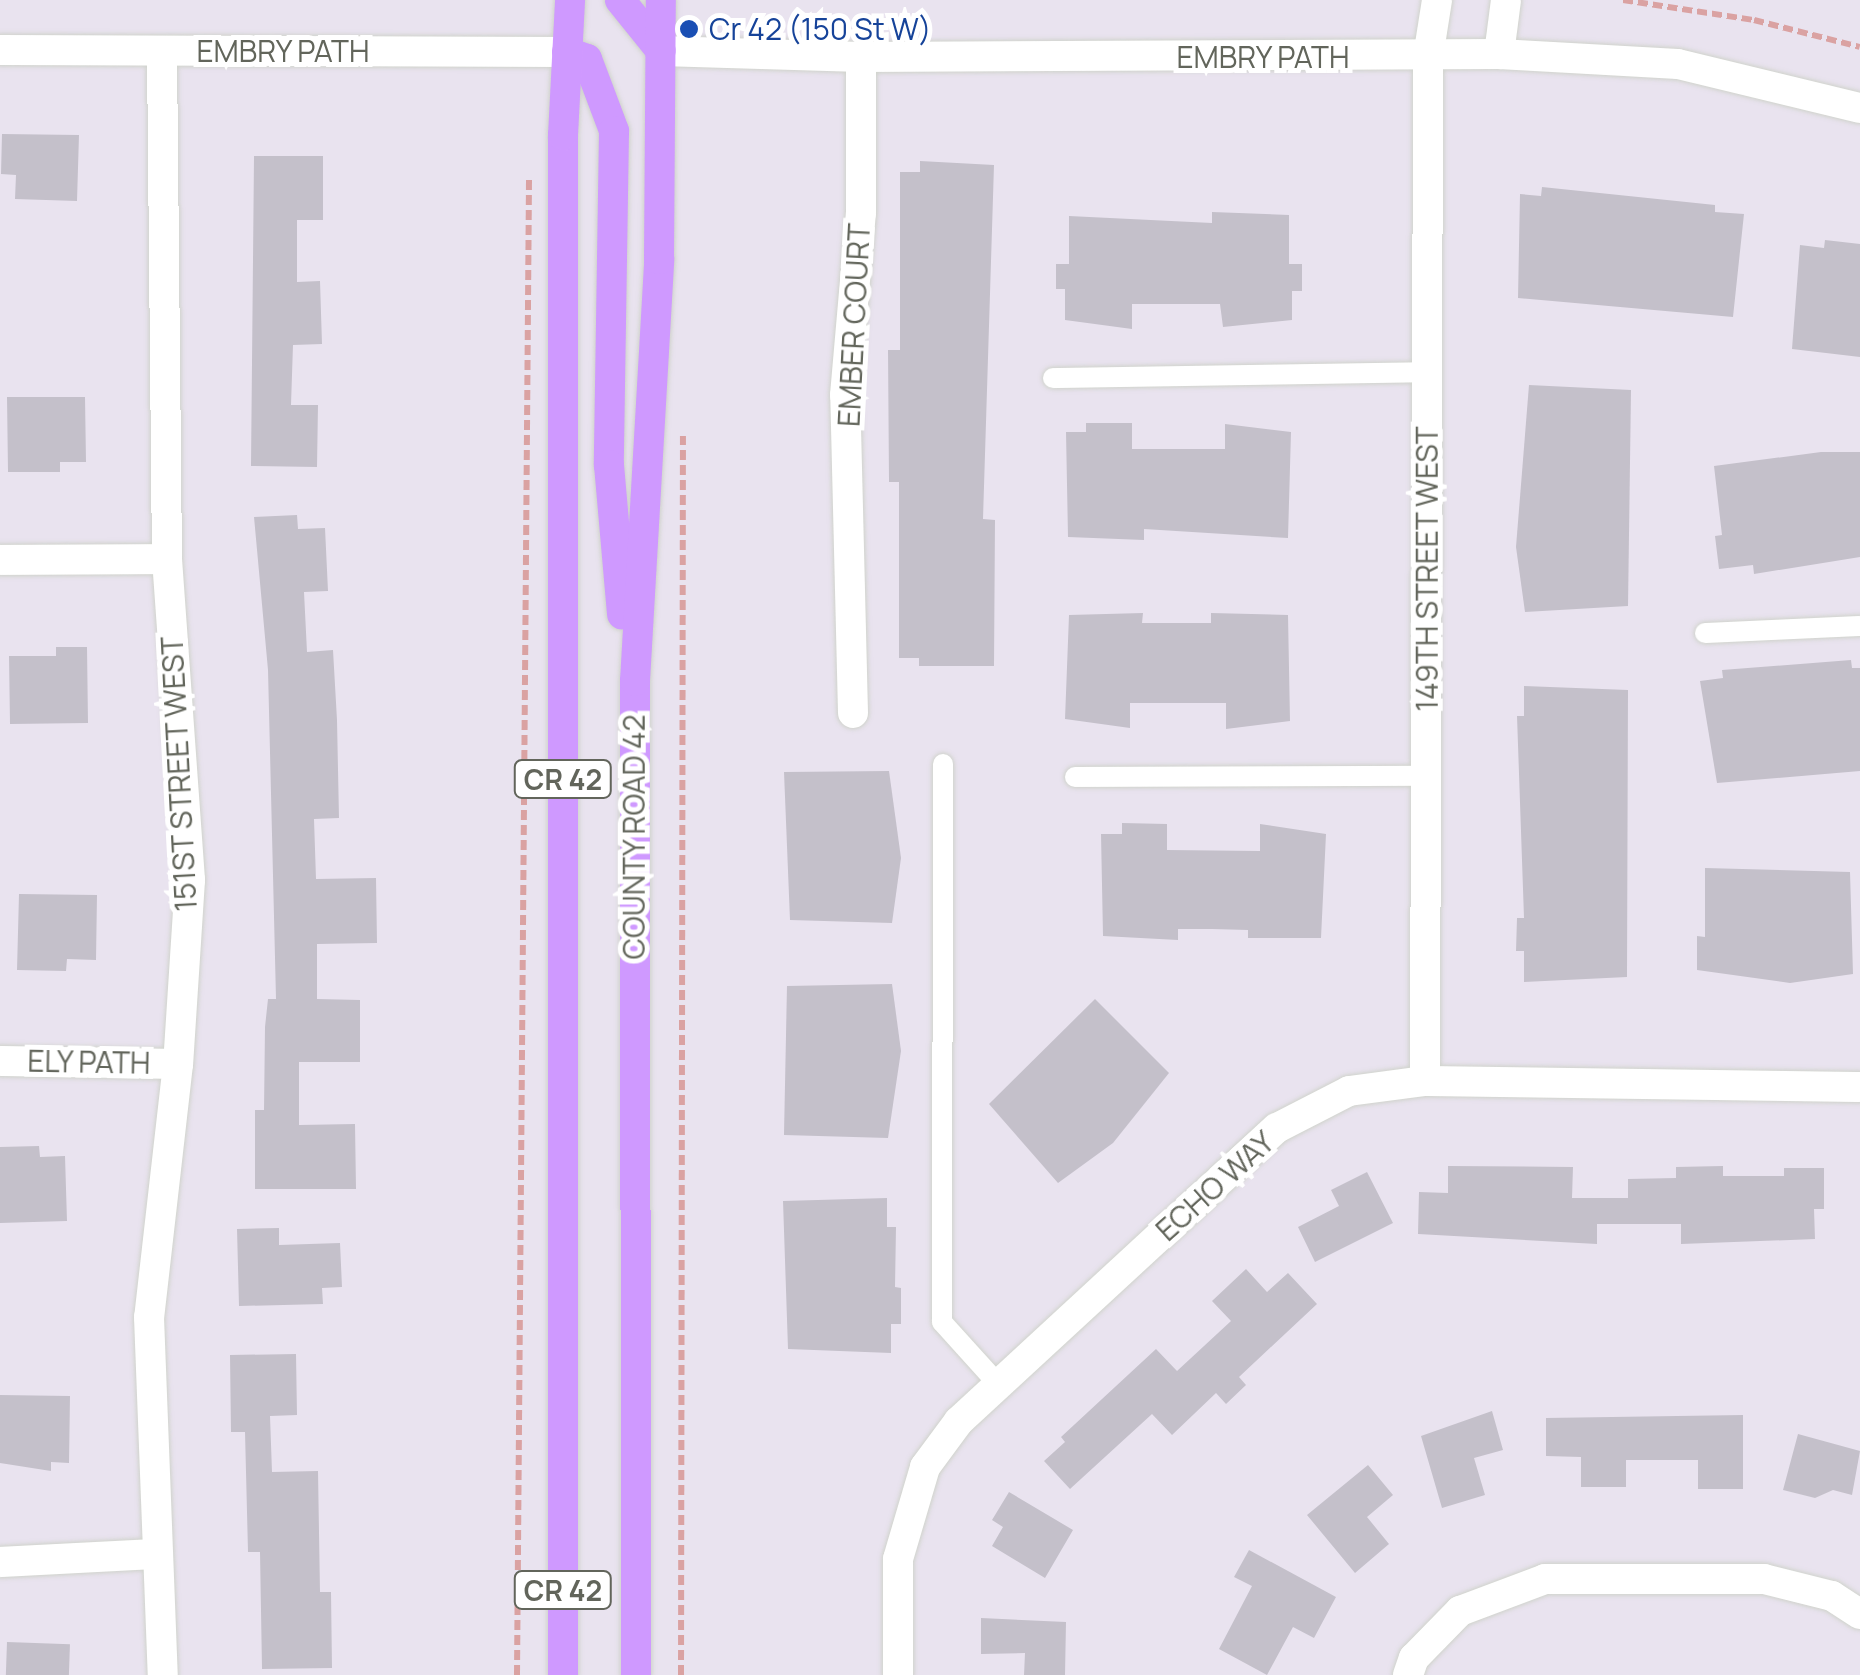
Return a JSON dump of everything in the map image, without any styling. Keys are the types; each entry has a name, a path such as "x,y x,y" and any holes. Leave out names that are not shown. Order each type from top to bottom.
{"highway":[{"name":"CR 42","path":"563,1675 570,0"},
{"path":"620,0 661,51"},
{"name":"COUNTY ROAD 42","path":"636,1675 636,681 659,260 662,0"},
{"path":"567,52 587,59 614,131 610,465 624,639 636,681"}],"street":[{"name":"149TH STREET WEST","path":"1425,1081 1428,56 1437,0"},
{"path":"1498,54 1506,0"},
{"name":"EMBRY PATH","path":"0,50 567,52"},
{"name":"151ST STREET WEST","path":"162,51 166,560 190,880 178,1064 149,1317 154,1554 163,1675"},
{"name":"EMBRY PATH","path":"661,51 861,57 1498,54 1678,64 1860,108"},
{"name":"EMBER COURT","path":"853,713 845,395 860,230 861,57"},
{"path":"0,560 166,560"},
{"name":"ELY PATH","path":"0,1061 178,1064"},
{"name":"ECHO WAY","path":"898,1675 898,1558 925,1466 959,1422 1277,1128 1350,1091 1425,1081 1860,1087"},
{"path":"0,1562 154,1554"},
{"path":"1408,1675 1414,1658 1460,1611 1545,1578 1764,1578 1832,1596 1860,1614"}],"lane":[{"path":"1054,378 1428,372"},
{"path":"1706,633 1860,626"},
{"path":"943,764 942,1322 999,1385"},
{"path":"1074,776 1426,776"}],"path":[{"path":"1623,0 1754,20 1860,47"},
{"path":"517,1675 530,161"},
{"path":"681,1675 683,414"}],"building":[{"path":"2,134 79,135 77,201 15,199 16,175 1,174"},
{"path":"254,156 323,156 323,220 297,220 297,282 320,281 322,344 293,345 291,405 318,405 317,467 251,466"},
{"path":"920,161 994,165 983,519 995,520 994,666 919,666 919,658 899,658 899,482 889,482 888,350 900,350 900,172 920,172"},
{"path":"1542,187 1715,205 1715,212 1744,214 1733,317 1518,298 1520,194 1541,196"},
{"path":"1212,212 1289,215 1289,264 1302,264 1302,291 1292,291 1292,320 1223,327 1220,304 1132,304 1132,329 1065,320 1065,289 1056,289 1056,264 1069,264 1069,216 1212,223"},
{"path":"1825,240 1860,244 1860,357 1792,349 1800,245 1824,248"},
{"path":"1529,385 1631,390 1628,606 1525,612 1516,547"},
{"path":"7,397 85,397 86,462 60,462 60,472 8,472"},
{"path":"1086,423 1132,423 1132,449 1225,449 1225,424 1291,432 1288,538 1144,529 1144,540 1068,537 1066,432 1086,432"},
{"path":"1821,452 1860,452 1860,557 1754,574 1753,565 1719,569 1715,536 1722,535 1714,466"},
{"path":"297,515 298,529 325,528 328,591 304,592 307,652 333,650 337,720 339,818 314,819 316,879 376,878 377,943 317,944 317,999 360,1000 360,1062 299,1062 299,1125 355,1124 356,1189 255,1189 255,1110 264,1110 268,999 276,999 268,670 254,517"},
{"path":"1143,613 1142,623 1211,623 1211,613 1288,615 1290,721 1226,729 1226,703 1130,703 1130,728 1065,719 1069,615"},
{"path":"56,647 87,647 88,723 10,724 9,656 56,656"},
{"path":"1851,660 1852,668 1860,668 1860,771 1717,783 1700,681 1723,678 1722,670"},
{"path":"1524,686 1628,690 1627,977 1524,982 1524,951 1516,951 1517,918 1524,918 1517,716 1524,716"},
{"path":"889,771 901,858 892,923 790,920 784,772"},
{"path":"1122,823 1167,824 1167,850 1260,851 1260,824 1326,834 1321,938 1248,938 1248,930 1212,929 1178,929 1178,940 1103,936 1101,834 1122,834"},
{"path":"1705,868 1850,872 1853,974 1790,983 1697,970 1697,936 1705,937"},
{"path":"19,894 97,895 96,960 67,959 66,971 17,970"},
{"path":"892,984 901,1051 888,1138 784,1135 787,986"},
{"path":"1095,999 1169,1073 1113,1143 1058,1183 989,1104"},
{"path":"39,1146 40,1157 65,1156 67,1221 0,1223 0,1147"},
{"path":"1448,1166 1573,1167 1572,1198 1628,1198 1628,1179 1676,1178 1676,1167 1723,1166 1723,1176 1784,1176 1784,1168 1824,1168 1824,1209 1814,1209 1815,1239 1681,1244 1681,1224 1597,1224 1597,1244 1418,1234 1419,1192 1448,1193"},
{"path":"1367,1172 1393,1223 1315,1262 1298,1227 1339,1206 1331,1190"},
{"path":"887,1198 887,1227 896,1227 895,1287 901,1288 901,1324 891,1324 891,1353 788,1349 783,1201"},
{"path":"279,1228 279,1245 340,1243 342,1287 322,1288 323,1304 239,1306 237,1229"},
{"path":"1246,1269 1267,1292 1288,1273 1317,1304 1239,1377 1246,1385 1226,1404 1216,1393 1172,1435 1152,1414 1070,1489 1044,1461 1065,1442 1061,1437 1156,1349 1177,1371 1231,1321 1212,1301"},
{"path":"296,1354 297,1415 270,1416 272,1472 318,1471 320,1592 331,1592 332,1668 262,1669 260,1552 248,1552 245,1432 231,1432 230,1355"},
{"path":"0,1395 70,1396 69,1463 51,1462 51,1471 0,1463"},
{"path":"1492,1411 1503,1450 1474,1458 1485,1495 1442,1508 1421,1436"},
{"path":"1743,1415 1743,1489 1698,1489 1698,1460 1626,1460 1626,1487 1581,1487 1581,1457 1546,1456 1546,1418"},
{"path":"1798,1434 1860,1451 1852,1495 1833,1490 1815,1498 1783,1490"},
{"path":"1368,1465 1393,1495 1367,1517 1389,1544 1355,1573 1307,1515"},
{"path":"1009,1492 1073,1530 1045,1578 992,1546 1003,1527 992,1520"},
{"path":"1249,1550 1336,1597 1314,1638 1293,1627 1267,1675 1219,1649 1252,1586 1234,1577"},
{"path":"981,1618 1066,1622 1065,1675 1024,1675 1025,1653 981,1654"},
{"path":"7,1642 70,1644 69,1675 6,1675"}],"place":[{"name":"Cr 42 (150 St W)","path":"689,29"}]}
